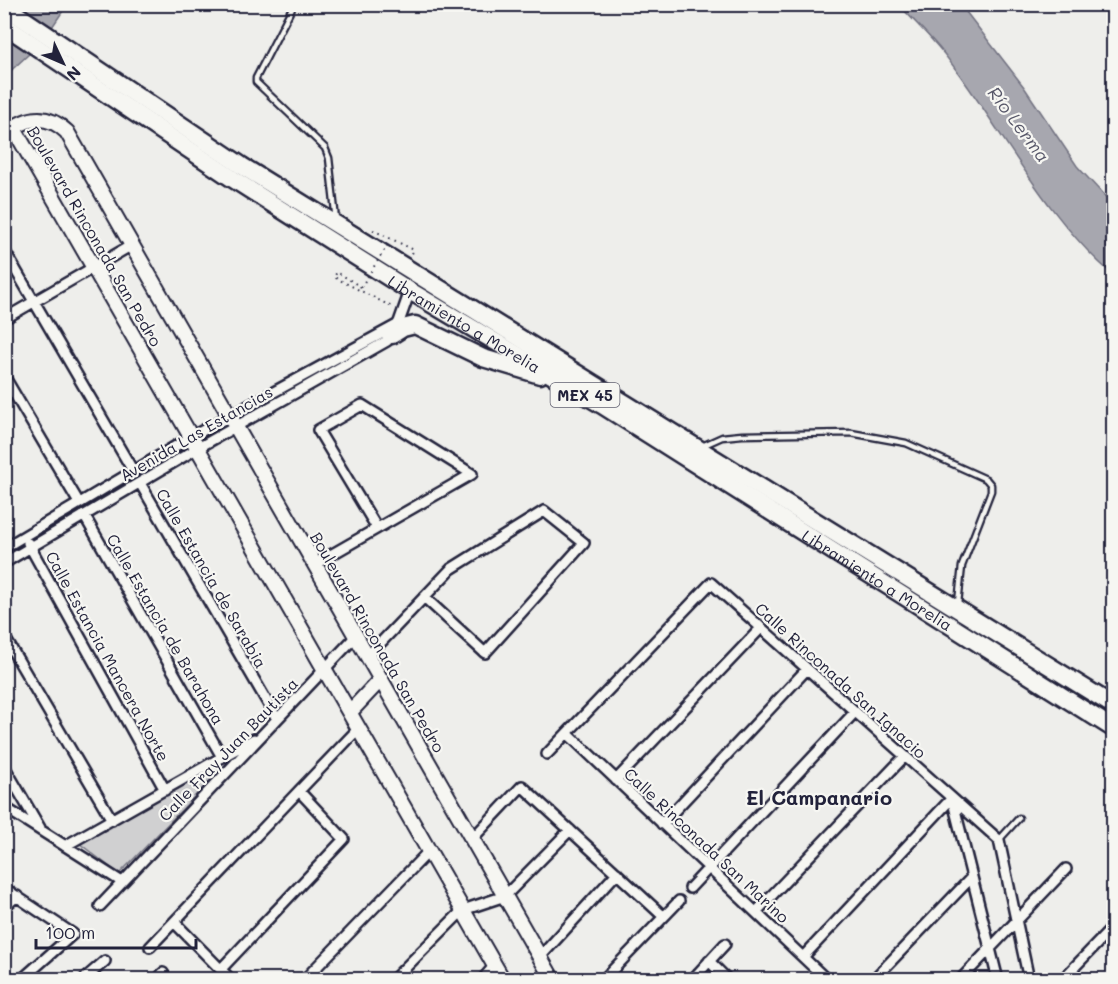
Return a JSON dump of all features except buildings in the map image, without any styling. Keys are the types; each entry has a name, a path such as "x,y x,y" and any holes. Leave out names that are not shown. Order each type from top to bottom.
{"highway":[{"name":"Libramiento a Morelia","path":"4,6 61,54 233,179 410,291 565,383 1113,729"},
{"name":"Libramiento a Morelia","path":"4,25 61,54 1113,706"},
{"path":"394,330 416,325 483,358 565,383"}],"street":[{"name":"Boulevard Rinconada San Pedro","path":"503,980 94,267 9,131 24,121 48,119 68,132 553,980"},
{"path":"4,319 132,245"},
{"path":"4,250 133,471"},
{"path":"394,330 410,291"},
{"name":"Avenida Las Estancias","path":"4,548 133,471 195,443 387,341 394,330"},
{"path":"4,376 79,503"},
{"path":"315,564 472,474 362,405 318,430 377,528"},
{"name":"Avenida Las Estancias","path":"4,563 140,483 195,443"},
{"name":"Calle Estancia de Sarabia","path":"140,483 277,719"},
{"path":"368,656 451,568 544,511 584,543 484,653 424,597"},
{"name":"Calle Estancia de Barahona","path":"84,516 222,757"},
{"name":"Calle Estancia Mancera Norte","path":"24,536 165,790"},
{"name":"Calle Rinconada San Ignacio","path":"567,733 711,583 999,840"},
{"path":"616,780 761,628"},
{"path":"4,636 112,820"},
{"name":"Calle Fray Juan Bautista","path":"100,906 356,636"},
{"path":"662,824 807,669"},
{"path":"350,712 381,679"},
{"path":"690,888 855,712"},
{"path":"150,947 359,728"},
{"path":"547,754 567,733"},
{"name":"Calle Rinconada San Marino","path":"567,733 827,980"},
{"path":"65,846 263,734"},
{"path":"756,912 905,756"},
{"path":"4,766 41,830"},
{"path":"472,839 522,786 663,916"},
{"path":"221,969 344,839 299,791"},
{"path":"952,798 998,980"},
{"path":"803,957 952,798"},
{"path":"4,807 122,882"},
{"path":"393,980 463,910 505,896 570,830"},
{"path":"999,840 1029,980"},
{"path":"304,980 429,851"},
{"path":"960,980 1066,869"},
{"path":"540,957 617,873"},
{"path":"873,980 972,877"},
{"path":"4,888 73,934 21,980"},
{"path":"4,907 17,896"},
{"path":"603,980 679,901"},
{"path":"174,922 231,980"},
{"path":"1062,980 1113,926"},
{"path":"692,980 725,944"},
{"path":"83,980 105,961"},
{"path":"709,962 728,980"},
{"path":"482,980 495,965"}],"lane":[{"path":"294,4 256,82 324,148 329,158 336,225"},
{"path":"698,448 722,437 742,435 850,434 906,443 986,479 991,485 991,491 962,566 957,609"},
{"path":"999,840 1019,818"}],"path":[{"path":"387,246 361,287 337,272 334,276 402,313"}],"shaded area":[{"path":"233,757 119,874 79,843"}],"water":[{"path":"6,4 67,5 42,42 5,76"},
{"name":"Río Lerma","path":"899,5 961,5 1024,87 1077,166 1113,205 1113,275 1066,226 1025,172 948,59"}],"district":[{"name":"El Campanario","path":"819,797"}]}
